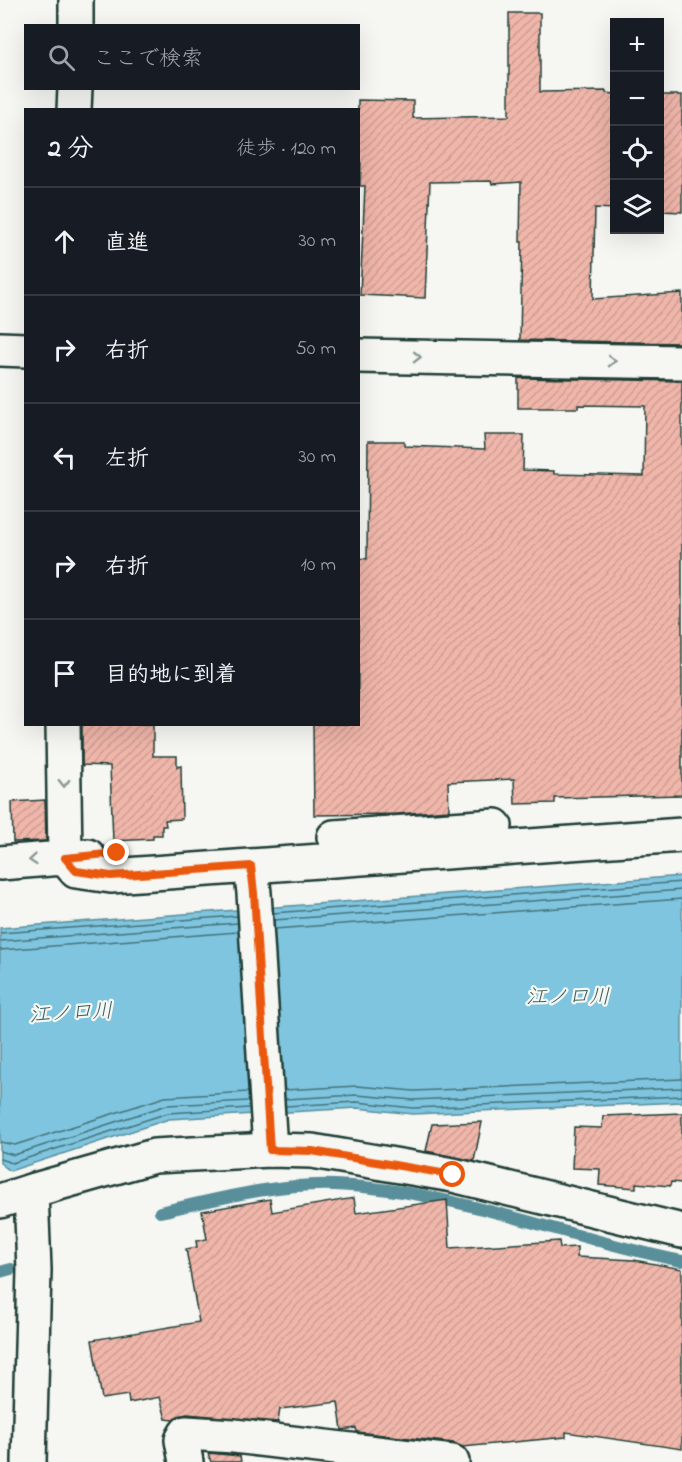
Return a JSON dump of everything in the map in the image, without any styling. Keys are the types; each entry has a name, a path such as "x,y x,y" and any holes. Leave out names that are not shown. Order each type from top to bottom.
{"street":[{"path":"76,0 76,24"},
{"path":"74,108 75,90"},
{"path":"0,349 24,350"},
{"path":"360,356 682,362"},
{"path":"63,726 65,858 76,871 111,876 253,879 682,835"},
{"path":"0,863 682,813"},
{"path":"253,879 269,1136"},
{"path":"0,1201 154,1156 269,1136 312,1151 453,1175 682,1231"},
{"path":"29,1462 34,1270 31,1191"},
{"path":"186,1462 182,1440 186,1433 234,1436 452,1462"}],"water":[{"name":"江ノ口川","path":"682,876 682,1102 413,1114 357,1108 169,1119 10,1171 0,1163 0,928"}],"building":[{"path":"509,13 540,13 540,92 606,91 610,93 610,209 595,208 593,299 682,293 682,343 520,340 521,182 492,184 491,181 430,182 425,298 360,295 365,186 360,186 360,108 358,108 358,100 413,101 413,118 509,116"},
{"path":"664,95 682,95 682,212 664,211"},
{"path":"518,378 682,381 682,795 555,798 555,803 515,804 514,779 448,782 449,810 398,814 314,815 313,726 360,726 360,558 367,559 368,441 404,441 404,446 485,449 484,435 524,435 523,470 554,471 554,474 644,476 645,406 578,405 578,408 518,408"},
{"path":"82,726 153,726 153,756 177,756 177,767 181,766 182,819 165,820 166,826 162,826 162,835 153,835 153,839 113,841 110,766 82,765"},
{"path":"45,800 46,841 13,842 12,802"},
{"path":"682,1113 682,1183 671,1182 670,1186 636,1183 636,1188 599,1185 600,1169 572,1168 574,1127 602,1128 603,1116"},
{"path":"482,1122 474,1161 426,1151 432,1124"},
{"path":"354,1198 356,1213 447,1200 450,1248 559,1241 560,1248 577,1247 577,1257 634,1260 682,1269 682,1449 566,1432 566,1437 462,1447 454,1443 357,1432 356,1428 342,1430 338,1402 280,1409 278,1422 187,1414 173,1420 166,1419 160,1397 129,1403 128,1395 102,1399 92,1340 199,1322 186,1249 197,1247 196,1241 207,1239 202,1211 270,1199 272,1212"},
{"path":"208,1453 240,1456 241,1462 211,1462"}],"waterway":[{"path":"160,1212 269,1189 313,1185 380,1189 467,1205 682,1261"},
{"path":"0,1272 11,1269"}],"route":[{"path":"117,853 65,858 76,871 111,876 251,866 270,1150 312,1151 453,1175"}]}
